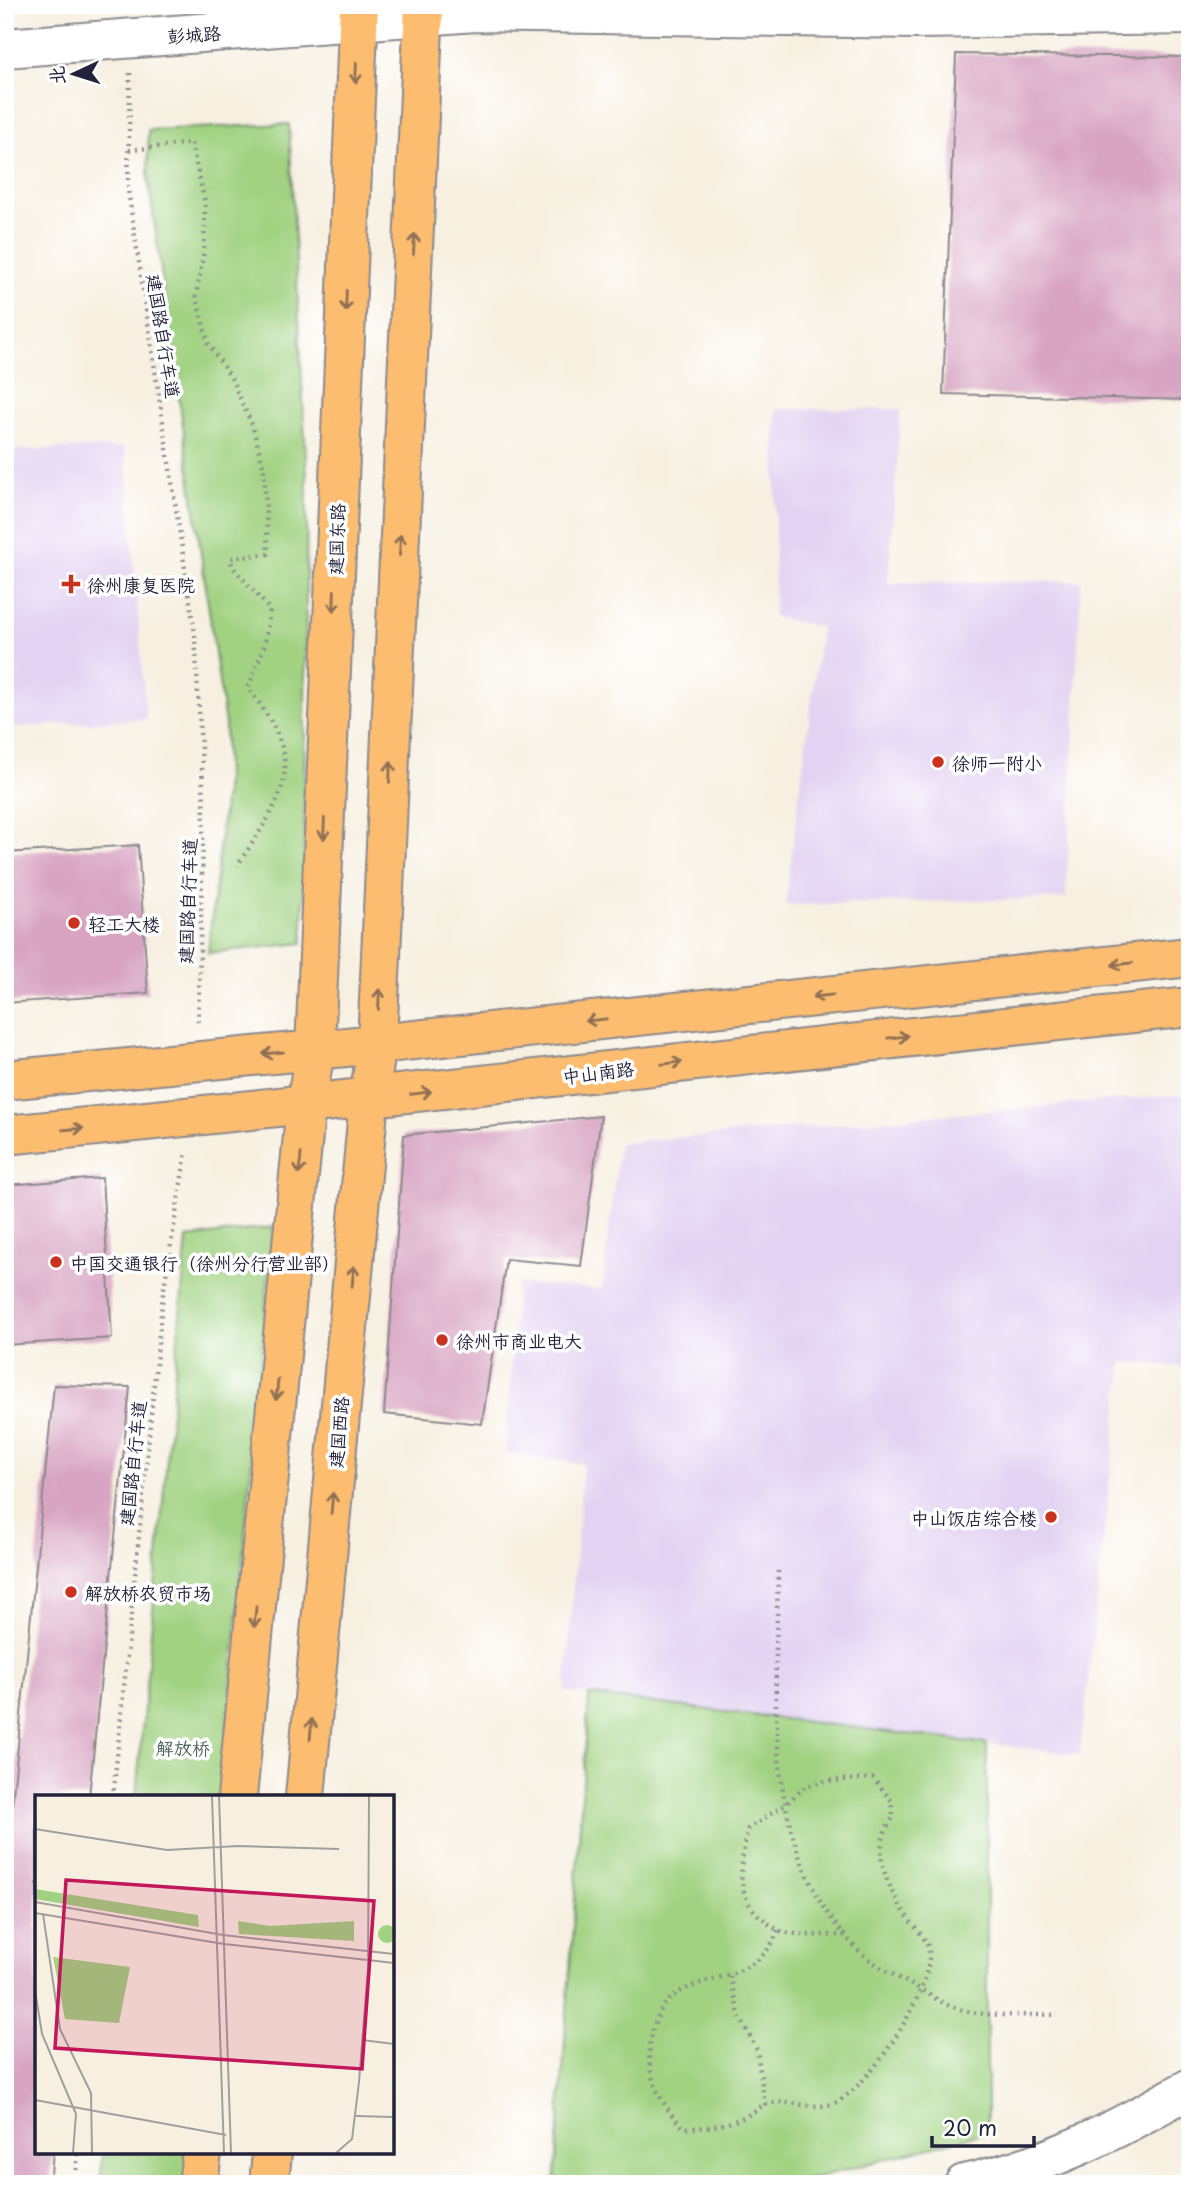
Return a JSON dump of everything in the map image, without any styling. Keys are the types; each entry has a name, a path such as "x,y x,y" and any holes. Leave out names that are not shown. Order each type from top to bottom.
{"main road":[{"path":"373,1070 424,11"},
{"name":"建国东路","path":"311,1076 358,13"},
{"name":"中山南路","path":"5,1080 197,1060 311,1076 373,1070 1190,957"},
{"name":"中山南路","path":"5,1135 192,1117 311,1076 373,1070 834,1044 1190,1007"},
{"name":"建国西路","path":"304,1795 373,1070"},
{"path":"237,1795 311,1076"},
{"path":"198,2184 202,2154"},
{"path":"269,2184 272,2154"}],"street":[{"name":"彭城路","path":"5,48 131,38 358,13 424,11 988,11 1190,15"},
{"path":"964,2184 1057,2158 1112,2133 1190,2088"}],"path":[{"name":"建国路自行车道","path":"131,38 128,190 195,635 204,804 197,1060"},
{"path":"129,150 191,143 205,202 204,250 196,297 208,343 231,378 252,425 264,468 268,554 231,558 232,566 270,610 265,644 248,688 273,719 285,750 284,770 276,807 237,866"},
{"name":"建国路自行车道","path":"113,1795 163,1294 192,1117"},
{"path":"778,1571 775,1716 786,1804 797,1844 819,1901 854,1946 888,1973 954,2007 993,2014 1058,2015"},
{"path":"778,1930 772,1947 753,1966 730,1976 695,1983 661,2005 651,2030 648,2063 654,2084 670,2114 684,2128 730,2123 765,2105 784,2102 828,2105 848,2095 879,2062 898,2035 904,2017 922,1990 929,1951 886,1876 880,1848 884,1830 893,1818 892,1801 873,1778 825,1781 805,1787 786,1804 748,1829 740,1863 741,1883 755,1912 778,1930 803,1935 846,1935"},
{"path":"730,1976 738,2015 757,2050 765,2105"},
{"path":"75,2184 78,2154"}],"shaded area":[{"name":"徐师一附小","path":"776,409 901,409 888,583 1081,581 1066,898 785,905 821,627 774,617"},
{"name":"徐州康复医院","path":"125,447 146,719 5,728 5,450"},
{"path":"1190,1094 1190,1367 1123,1362 1080,1755 565,1692 583,1464 505,1453 517,1284 602,1289 619,1143"}],"green space":[{"path":"289,124 307,480 303,943 208,953 226,783 225,724 148,178 148,130"},
{"name":"解放桥","path":"273,1227 221,1795 136,1795 187,1238"},
{"path":"589,1695 987,1744 987,2132 792,2184 555,2184"},
{"path":"103,2154 189,2154 186,2184 100,2184"}],"building":[{"path":"956,54 1190,57 1190,400 943,394"},
{"name":"轻工大楼","path":"138,845 148,993 5,1003 5,853"},
{"name":"徐州市商业电大","path":"601,1116 581,1266 506,1259 482,1424 384,1414 404,1135"},
{"name":"中国交通银行（徐州分行营业部）","path":"102,1178 112,1338 5,1345 5,1185"},
{"name":"解放桥农贸市场","path":"54,1385 130,1387 89,1795 35,1795 35,2154 53,2154 50,2184 5,2184 5,1875"}],"place":[{"name":"徐州康复医院","path":"71,584"},
{"name":"徐师一附小","path":"938,762"},
{"name":"轻工大楼","path":"74,923"},
{"name":"中国交通银行（徐州分行营业部）","path":"56,1262"},
{"name":"徐州市商业电大","path":"442,1340"},
{"name":"中山饭店综合楼","path":"1051,1517"},
{"name":"解放桥农贸市场","path":"71,1592"}]}
